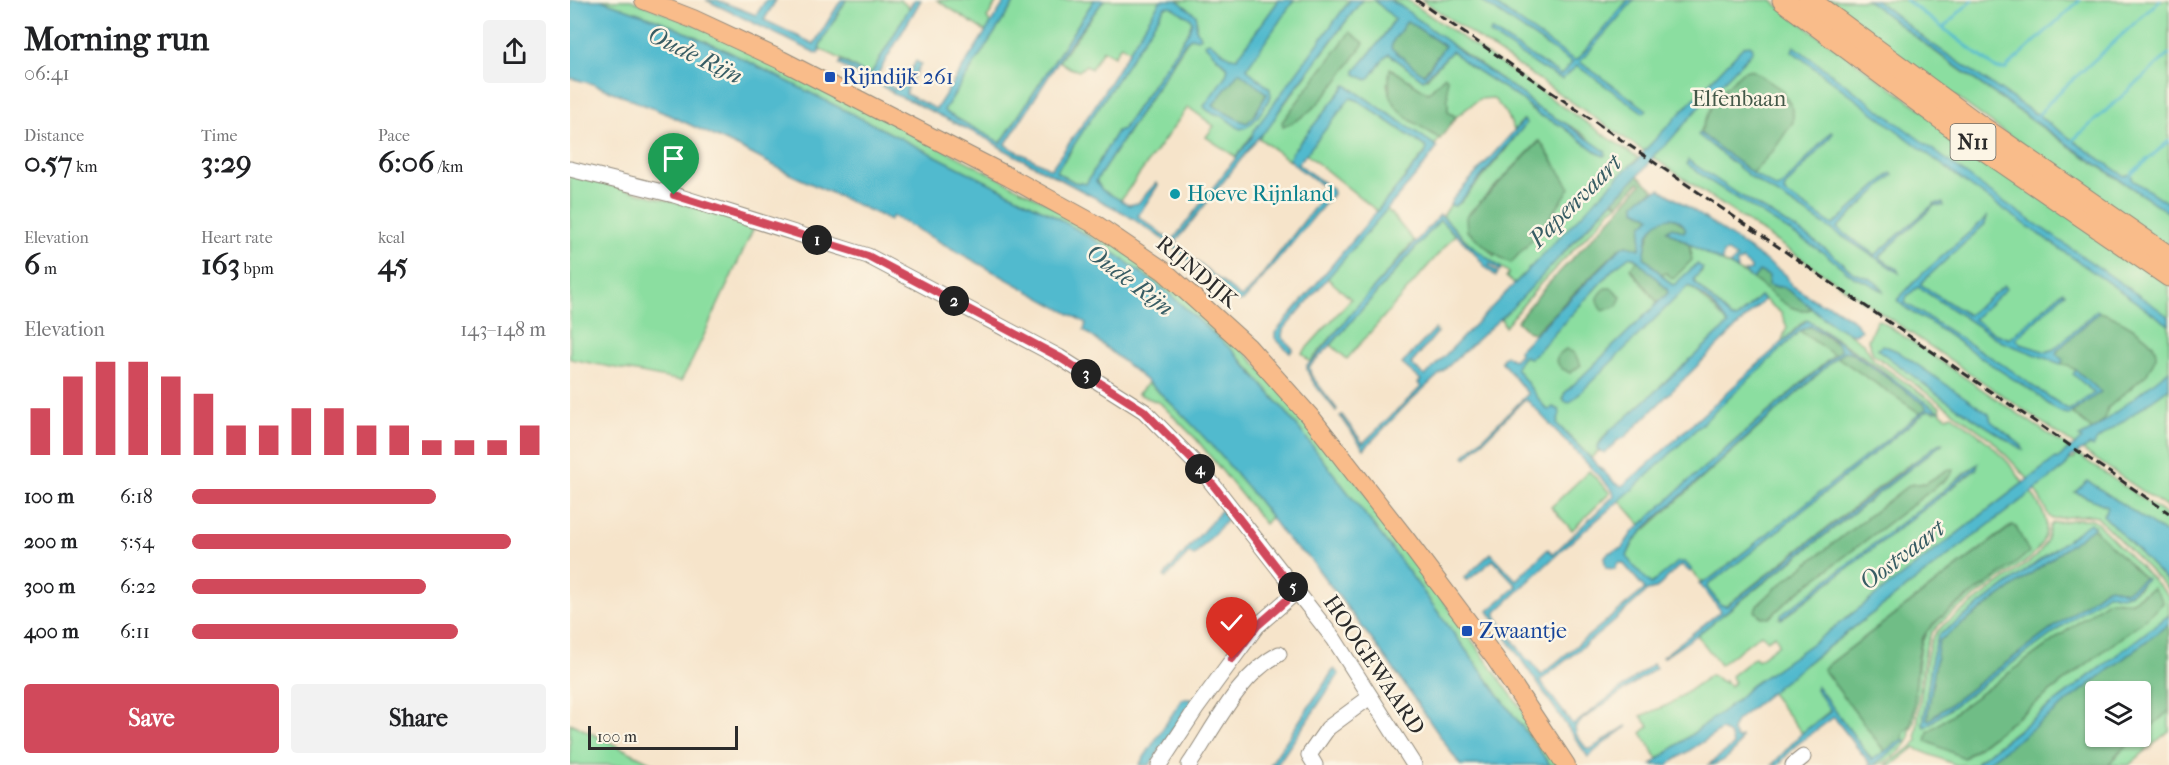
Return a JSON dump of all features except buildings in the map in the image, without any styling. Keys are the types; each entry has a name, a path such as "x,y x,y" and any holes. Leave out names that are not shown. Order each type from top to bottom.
{"highway":[{"name":"N11","path":"1783,0 1966,137 2169,276"},
{"name":"N11","path":"1809,0 1977,124 2169,257"}],"main road":[{"name":"RIJNDIJK","path":"644,0 693,19 781,60 1009,177 1098,226 1164,271 1248,347 1313,420 1495,658 1566,765"}],"street":[{"name":"HOOGEWAARD","path":"570,170 674,195 868,256 1059,357 1144,411 1200,468 1334,639 1414,765"},
{"path":"1159,765 1257,626 1296,592"},
{"path":"1189,765 1241,685 1264,662 1279,654"},
{"path":"1315,765 1309,755 1328,728 1371,697"},
{"path":"1196,710 1216,724"}],"green space":[{"path":"601,0 631,0 733,40 1101,231 1192,296 1327,440 1562,765 1550,765 1397,556 1286,412 1242,360 1166,291 1103,245 1049,213 723,49 658,20"},
{"path":"846,0 900,0 910,8 871,74 866,74 838,57 820,50 820,45"},
{"path":"937,0 998,0 987,18 991,25 986,32"},
{"path":"1016,0 1094,0 1001,143 944,110"},
{"path":"1104,0 1161,0 1130,51 1121,45 1114,56 1103,50 1091,69 1086,65 1079,71 1070,68 1059,61"},
{"path":"1177,0 1279,0 1237,59 1209,43 1215,56 1228,68 1218,87 1247,69 1248,64 1294,0 1350,0 1236,157 1206,137 1214,126 1188,107 1120,201 1102,190 1096,181 1186,43 1191,37 1198,39 1201,37 1196,29 1196,15"},
{"path":"1362,0 1374,0 1395,18 1380,41 1355,71 1370,76 1382,59 1389,54 1422,79 1427,78 1452,51 1468,65 1524,101 1532,111 1562,126 1598,153 1582,133 1540,110 1525,96 1389,0 1407,0 1638,158 1514,284 1506,277 1509,273 1484,257 1443,216 1450,205 1455,206 1460,203 1526,123 1523,120 1514,130 1507,114 1493,98 1479,99 1456,117 1448,112 1447,79 1444,77 1428,93 1387,83 1389,93 1399,110 1440,139 1435,145 1346,85 1293,151 1290,161 1259,138","holes":["1540,141 1494,256 1483,243 1467,231 1470,212"]},
{"name":"Elfenbaan","path":"1422,0 1771,0 2169,286 2169,509"},
{"path":"1822,0 1867,0 1946,60 2169,213 2169,247 2077,185"},
{"path":"1876,0 2169,0 2169,204 2133,180 2131,174 2124,176 2041,118 2039,114 2034,113 1929,42"},
{"path":"1170,6 1190,18 1192,21 1189,31 1123,129 1117,131 1086,184 1074,182 1055,171 1069,154 1078,135 1165,7"},
{"path":"1407,21 1445,46 1423,75 1391,48 1393,41"},
{"path":"1350,32 1364,43 1348,66 1319,103 1295,121 1283,126 1282,122"},
{"path":"1390,68 1428,93 1445,76 1448,112 1456,117 1440,139 1400,112 1394,104 1390,95"},
{"path":"1751,69 1782,90 1793,109 1793,122 1773,151 1752,173 1700,133 1715,98 1742,72"},
{"path":"1239,72 1267,93 1254,116 1247,123 1213,105"},
{"path":"1350,98 1357,100 1428,149 1377,211 1306,154"},
{"path":"1540,141 1570,188 1545,225 1511,263 1493,253 1467,231 1466,217"},
{"path":"570,175 756,223 681,381 570,359"},
{"path":"1637,175 1654,190 1635,203 1635,206 1644,214 1651,217 1642,226 1640,249 1627,245 1621,247 1534,333 1527,331 1517,321 1548,284 1641,184 1639,182 1619,204 1613,201"},
{"path":"1613,201 1619,204 1608,212 1540,284 1505,327 1501,318"},
{"path":"1387,209 1414,241 1310,362 1302,353 1351,299 1327,278"},
{"path":"1669,217 1686,229 1684,232 1672,227 1667,231 1689,244 1692,260 1673,279 1666,273 1661,274 1644,257 1650,232 1658,222"},
{"path":"1440,220 1455,235 1347,359 1331,345"},
{"path":"1689,244 1745,274 1771,292 1808,310 1813,308 1864,344 1874,360 1940,407 1941,413 1947,417 1952,415 1982,437 2000,454 2023,483 1819,639 1751,686 1736,701 1658,759 1641,733 1649,726 1641,716 1670,704 1711,675 1725,683 1725,681 1730,686 1735,682 1731,676 1755,657 1758,660 1779,644 1775,635 1767,640 1761,634 1720,665 1697,635 1943,443 1904,468 1726,606 1721,605 1707,588 1709,584 1928,410 1936,412 1877,366 1808,320 1804,321 1781,343 1787,327 1781,313 1760,296 1736,319 1731,318 1695,283 1694,279 1702,271 1697,264 1674,285 1661,274 1666,273 1692,254","holes":["1972,468 1976,469 1783,618 1780,618","1951,475 1793,596 1769,618 1757,606 1777,587 1909,485 1926,483"]},
{"path":"1630,256 1638,260 1630,269 1658,303 1564,394 1563,398 1688,286 1729,324 1608,432 1601,440 1597,450 1599,451 1591,458 1557,424 1557,419 1546,409 1516,368 1524,356 1530,358 1540,349 1614,268"},
{"path":"1638,260 1667,289 1668,293 1658,303 1630,268"},
{"path":"1759,271 1769,276 1768,283 1772,287 1784,287 1813,308 1797,309 1781,301 1753,279"},
{"path":"1606,288 1612,288 1621,297 1617,306 1603,311 1598,305 1598,299 1600,293"},
{"path":"2099,312 2121,321 2145,337 2155,348 2156,357 2147,374 2108,408 2103,421 2093,430 2072,413 2100,392 2076,370 2061,363 2056,354 2061,346"},
{"path":"1877,320 2069,448 2028,479 1992,440 1873,354 1868,340"},
{"path":"1807,326 1815,329 1839,346 1841,350 1834,355 1800,331"},
{"path":"1800,331 1834,355 1641,525 1619,500"},
{"path":"1566,349 1574,353 1581,365 1570,373 1561,368 1556,361 1558,355"},
{"path":"1844,351 1850,352 1927,408 1921,414 1837,357"},
{"path":"1837,357 1921,414 1707,581 1700,581 1685,562 1661,576 1653,584 1649,583 1628,560 1627,556 1636,538"},
{"path":"1148,383 1198,430 1243,482 1271,517 1265,524 1197,440 1160,403 1138,394"},
{"path":"2077,454 2169,517 2169,536 2088,481 2075,492 2107,506 2103,515 2169,583 2169,590 2097,517 2086,515 2052,519 2049,516 2035,489 2065,467 2069,460 2074,459"},
{"path":"1948,469 1953,470 1951,475 1793,596 1769,618 1761,617 1755,611 1757,606 1777,587 1909,485 1926,483"},
{"path":"1589,471 1610,493 1572,530 1551,507"},
{"path":"2031,492 2045,518 2046,533 2043,541 2030,558 1947,617 1931,633 1926,647 1914,722 1908,741 1900,750 1890,759 1874,765 1905,741 1904,732 1910,727 1921,645 1927,631 1945,614 2006,571 2016,527 2012,525 1823,669 1885,752 1875,760 1871,759 1817,687 1816,689 1831,710 1802,733 1770,692"},
{"path":"2079,519 2090,519 2096,522 2169,596 2169,615 1977,761 1978,765 1956,765 1914,748 1892,765 1886,765 1917,741 1924,674 1928,651 1934,636 1946,623 2037,556 2046,542 2053,523","holes":["2094,526 2093,528 2134,570 2145,578 2141,585 2126,595 2108,593 1925,727 1923,725 1932,658 1938,636 2075,534","2143,593 2163,602 2145,619 1965,758 1928,732 2109,600 2130,601"]},
{"path":"2013,525 2029,552 1954,607 1928,630 1919,650 1910,727 1904,732 1903,739 1885,752 1823,669"},
{"path":"2093,528 2145,579 2125,592 2107,588 1929,720 1927,719 1939,641"},
{"path":"2153,588 2163,603 1964,758 1926,741 1928,732 2109,600 2130,602"},
{"path":"2169,624 2169,711 2151,726 2151,681 2094,681"},
{"path":"2085,688 2085,747 2126,747 2109,765 1984,765"},
{"path":"2169,711 2169,731 2151,746 2151,727"},
{"path":"570,723 656,765 570,765"},
{"path":"2125,747 2150,747 2129,765 2109,765"}],"water":[{"name":"Oude Rijn","path":"570,0 601,0 658,20 723,49 1049,213 1103,245 1166,291 1233,351 1286,412 1397,556 1550,765 1460,765 1388,661 1307,555 1289,541 1239,477 1200,433 1150,384 1084,330 1086,323 893,216 890,220 669,115 593,84 570,78"},
{"path":"706,0 717,0 756,15 766,0 776,0 764,20 814,44 841,0 846,0 820,45 818,54"},
{"path":"914,0 921,0 876,77 895,89 900,89 916,61 921,64 907,87 906,94 936,109 1006,0 1016,0 944,110 1001,143 1094,0 1104,0 1066,49 1005,145 1051,169 1093,109 1161,0 1177,0 1196,15 1196,29 1201,37 1198,39 1191,37 1185,43 1096,181 1102,190 1129,205 1138,203 1156,183 1158,185 1138,216 1172,241 1252,137 1253,132 1350,0 1362,0 1282,106 1270,126 1257,139 1177,240 1177,246 1241,297 1251,289 1325,194 1324,187 1289,159 1346,85 1437,148 1283,330 1282,337 1293,349 1290,353 1275,338 1275,333 1425,154 1427,148 1357,100 1350,98 1298,164 1332,189 1333,194 1252,291 1243,301 1239,302 1163,239 1124,213 989,140 839,65 841,61 866,74 871,74","holes":["1170,6 1192,21 1189,31 1123,129 1117,131 1086,184 1074,182 1056,172 1165,7"]},
{"path":"1279,0 1294,0 1247,68 1270,89 1271,96 1254,121 1240,129 1222,116 1210,112 1204,106 1226,75 1228,68 1204,44 1209,42 1230,57 1237,58","holes":["1239,72 1267,94 1247,123 1213,105"]},
{"path":"1374,0 1389,0 1399,5 1525,96 1534,106 1566,124 1606,154 1604,156 1598,153 1562,126 1537,114 1524,101 1468,65 1452,51 1423,80 1389,54 1367,80 1355,74 1395,19","holes":["1407,21 1445,46 1424,75 1391,48 1393,41"]},
{"path":"1480,0 1489,0 1574,60 1578,59 1628,0 1634,0 1580,62 1647,110 1644,113 1577,66 1562,79 1541,68 1490,34 1491,30 1561,75 1572,63"},
{"path":"1867,0 1876,0 1929,42 2034,113 2039,114 2041,118 2124,176 2131,174 2133,180 2169,204 2169,213 1978,82"},
{"path":"1750,45 1753,48 1751,53 1515,305 1408,403 1364,449 1340,416 1342,415 1363,443 1421,387 1418,383 1421,380 1402,364 1435,329 1437,333 1411,364 1425,376 1626,169 1638,160 1744,46"},
{"path":"1794,46 1987,190 2157,308 2169,317 2169,325 1966,183 1792,51"},
{"path":"1524,120 1525,125 1459,203 1455,206 1450,205 1452,200"},
{"path":"1831,132 1833,133 1827,141 1785,187 1784,192 1833,225 1891,173 1893,175 1837,228 1875,255 1935,203 1943,203 1943,206 1935,205 1881,255 1880,258 1897,269 1899,273 1752,178 1698,135 1700,133 1752,173 1777,188 1783,185"},
{"path":"1688,160 1827,250 1854,273 1871,279 1883,291 1855,278 1824,253 1711,182 1687,164"},
{"path":"1660,189 1786,275 1791,285 1819,303 1830,305 1856,322 1861,331 1855,334 1836,327 1795,294 1782,287 1768,285 1769,276 1759,271 1753,279 1745,272 1751,270 1751,267 1742,260 1737,263 1738,270 1729,265 1737,258 1728,252 1723,253 1722,262 1667,231 1672,227 1684,232 1686,229 1678,220 1667,219 1657,223 1648,235 1644,257 1671,284 1674,285 1697,264 1703,268 1694,279 1695,283 1731,318 1739,317 1760,296 1764,300 1624,438 1618,440 1605,453 1597,450 1597,447 1611,429 1728,325 1710,303 1688,286 1573,400 1569,403 1564,401 1564,394 1668,293 1667,289 1635,258 1630,256 1614,268 1540,349 1530,358 1524,356 1518,363 1516,368 1546,409 1553,407 1559,410 1557,424 1616,484 1622,486 1645,467 1807,320 1939,411 1928,410 1709,584 1707,588 1721,605 1727,606 1938,444 1943,443 1697,635 1663,658 1721,611 1699,583 1707,581 1719,572 1927,408 1850,352 1844,351 1837,357 1646,527 1633,542 1627,556 1651,584 1678,562 1685,562 1692,570 1690,572 1682,565 1677,568 1661,584 1647,591 1607,627 1540,681 1573,725 1653,664 1656,668 1583,719 1575,728 1577,736 1587,749 1591,749 1627,727 1588,757 1488,611 1517,586 1493,560 1467,581 1464,578 1491,553 1516,580 1548,549 1553,554 1614,496 1613,491 1527,400 1523,401 1466,458 1464,456 1528,394 1501,361 1506,355 1514,360 1520,354 1519,350 1622,247 1627,245 1640,249 1642,226 1651,217 1635,209 1635,203 1643,196","holes":["1809,326 1832,339 1841,350 1692,478 1632,533 1622,548 1608,553 1604,558 1606,568 1615,569 1618,563 1623,563 1645,589 1541,675 1531,661 1526,659 1496,616 1496,612 1565,547 1633,489 1800,331"]},
{"path":"1440,215 1467,242 1501,268 1500,271 1490,264 1489,266 1498,273 1496,276 1487,269 1473,251 1440,220 1309,367 1311,375 1337,409 1336,411 1313,382 1307,365"},
{"path":"1987,217 1985,224 1920,284 1968,315 2004,286 2006,289 1974,319 1994,333 2009,339 2063,291 2065,293 2016,339 2021,344 2046,352 2054,349 2097,310 2099,312 2057,351 2056,354 2063,360 2061,364 2002,342 1918,287 1907,296 1905,303 2011,370 2069,410 2094,393 2073,374 2076,370 2101,392 2069,414 2054,408 1897,300 1921,275"},
{"path":"1883,345 1897,351 1989,414 1991,421 2022,446 2023,450 1941,397 1881,352 1878,349"},
{"path":"2169,370 2169,388 2097,440 2093,447 2090,445 2071,457 2065,467 1803,666 1736,721 1732,730 1737,739 1741,737 1737,747 1729,756 1719,763 1708,765 1733,746 1730,736 1721,730 1667,765 1651,765 1736,701 1751,686 1819,639 2057,459 2082,439 2079,437 2093,430"},
{"path":"1978,464 1976,469 1781,619 1781,615"},
{"path":"2088,481 2169,536 2169,583 2103,515 2107,506 2075,492"},
{"path":"1226,505 1233,513 1194,556 1189,553 1166,578 1164,576"},
{"path":"2090,523 2093,528 1939,641 1927,719 1929,720 2107,588 2111,587 2125,592 2145,578 2147,579 2129,594 2121,596 2108,593 1925,727 1923,725 1932,658 1938,636"},
{"path":"2169,615 2169,624 2095,681 2085,681 2085,689 2031,730 1984,765 1978,765 1977,762"},
{"path":"1334,669 1339,674 1277,765 1270,765"},
{"path":"1817,686 1872,760 1903,739 1905,741 1874,765 1869,765 1834,717 1795,746 1778,765 1772,765 1802,733 1831,711 1816,689"},
{"path":"1182,699 1193,699 1150,765 1139,765"}],"waterway":[{"path":"1906,0 1997,69 2005,69 2080,0"},
{"path":"1943,28 1972,0"},
{"path":"2039,114 2054,97 2160,0"},
{"path":"2072,141 2169,54"},
{"path":"2131,174 2169,141"}],"railway":[{"path":"1416,0 2169,513"}],"place":[{"name":"Rijndijk 261","path":"830,77"},
{"name":"Hoeve Rijnland","path":"1175,194"},
{"name":"Zwaantje","path":"1467,631"}],"route":[{"path":"674,195 868,256 1059,357 1144,411 1200,468 1296,592 1257,626 1232,659"}],"water label":[{"name":"Papenvaart","path":"1575,201"},
{"name":"Oostvaart","path":"1902,555"}]}
